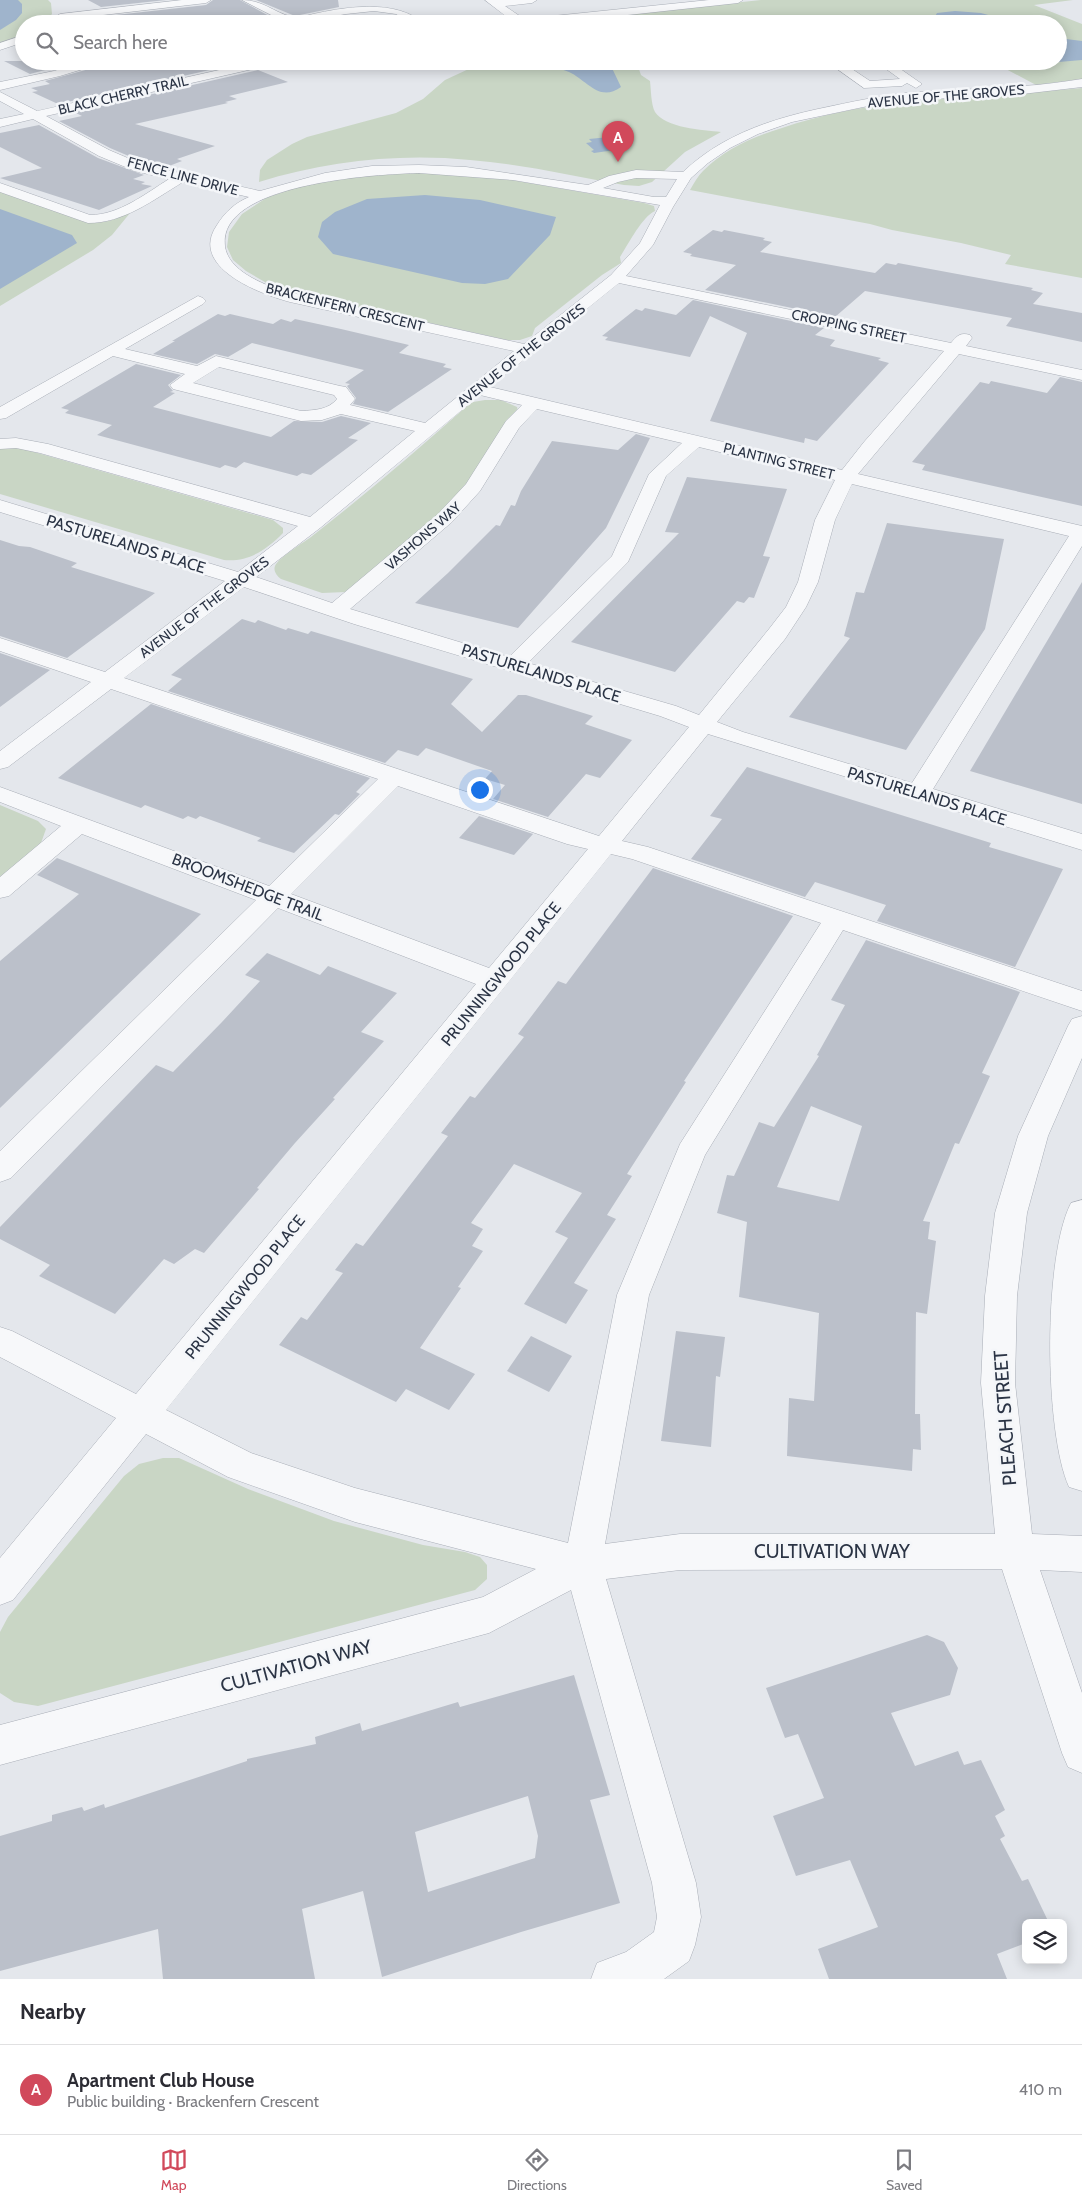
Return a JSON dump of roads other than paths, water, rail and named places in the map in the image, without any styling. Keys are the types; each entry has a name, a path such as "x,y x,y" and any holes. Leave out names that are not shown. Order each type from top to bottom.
{"street":[{"path":"96,15 151,8 173,2 206,0"},
{"path":"247,0 280,15"},
{"path":"493,2 532,0"},
{"path":"594,15 693,2 738,0"},
{"path":"493,2 508,15"},
{"path":"596,3 613,13"},
{"path":"56,4 56,15"},
{"path":"151,8 164,15"},
{"path":"334,15 382,8 399,11 405,15"},
{"path":"0,47 15,41"},
{"path":"0,86 69,70"},
{"name":"BLACK CHERRY TRAIL","path":"0,123 227,70"},
{"path":"846,70 868,85 911,81"},
{"path":"894,70 932,95"},
{"name":"AVENUE OF THE GROVES","path":"0,762 313,524 526,349 621,274 646,245 686,176 703,160 725,145 754,131 789,120 868,102 932,95 1022,90 1082,83"},
{"name":"FENCE LINE DRIVE","path":"0,96 104,153 140,168 260,195"},
{"name":"BRACKENFERN CRESCENT","path":"526,349 295,298 254,284 226,264 218,253 216,241 220,230 226,220 239,208 260,195 286,186 333,175 413,167 478,171 670,201"},
{"path":"590,189 608,180 634,174 686,176"},
{"path":"0,187 88,218 100,219 121,212 179,178"},
{"name":"CROPPING STREET","path":"621,274 959,343 1082,374"},
{"path":"0,414 198,301"},
{"name":"CROPPING STREET","path":"959,343 1082,362"},
{"name":"PRUNNINGWOOD PLACE","path":"0,1587 496,981 796,607 808,582 825,520 846,477 870,446 959,343"},
{"path":"111,351 200,372"},
{"path":"216,361 340,392 346,399 339,408 322,415 301,416 179,385 216,361"},
{"name":"PLANTING STREET","path":"477,389 1081,532"},
{"name":"VASHONS WAY","path":"335,611 446,518 461,502 512,425 534,402"},
{"path":"339,408 429,429"},
{"path":"512,665 621,558 658,474 695,441"},
{"path":"0,444 16,444 42,448 313,524"},
{"name":"PASTURELANDS PLACE","path":"0,506 241,579 335,611 668,711 735,737 1082,842"},
{"path":"918,793 1081,532"},
{"path":"0,644 576,838 639,853 1082,1001"},
{"path":"0,1170 395,776"},
{"name":"BROOMSHEDGE TRAIL","path":"0,794 496,981"},
{"path":"0,890 79,824"},
{"path":"613,1979 640,1970 672,1945 679,1918 674,1883 583,1564 633,1295 691,1152 836,920"},
{"name":"PLEACH STREET","path":"1082,1026 1033,1136 1011,1212 1001,1296 998,1383 1016,1551 1082,1753"},
{"path":"1082,1212 1078,1229 1067,1317 1072,1422 1082,1475"},
{"name":"CULTIVATION WAY","path":"0,1341 241,1466 355,1505 583,1564"},
{"name":"CULTIVATION WAY","path":"0,1745 489,1614 583,1564 680,1552 1016,1551 1082,1554"}],"water":[{"path":"0,0 18,0 22,4 22,13 15,15 15,21 0,30"},
{"path":"955,11 988,15 936,15 937,13"},
{"path":"1067,39 1082,41 1082,60 1067,61"},
{"path":"563,70 613,70 621,87 606,93 594,88"},
{"path":"609,137 611,139 608,140 614,145 611,146 615,150 594,153 591,151 594,150 586,143 592,142 589,139"},
{"path":"425,195 480,200 556,217 550,235 508,279 485,284 462,283 333,254 318,237 322,222 335,212 367,199"},
{"path":"0,209 72,235 77,243 0,289"}],"place":[{"name":"Apartment Club House","path":"618,162"}]}
